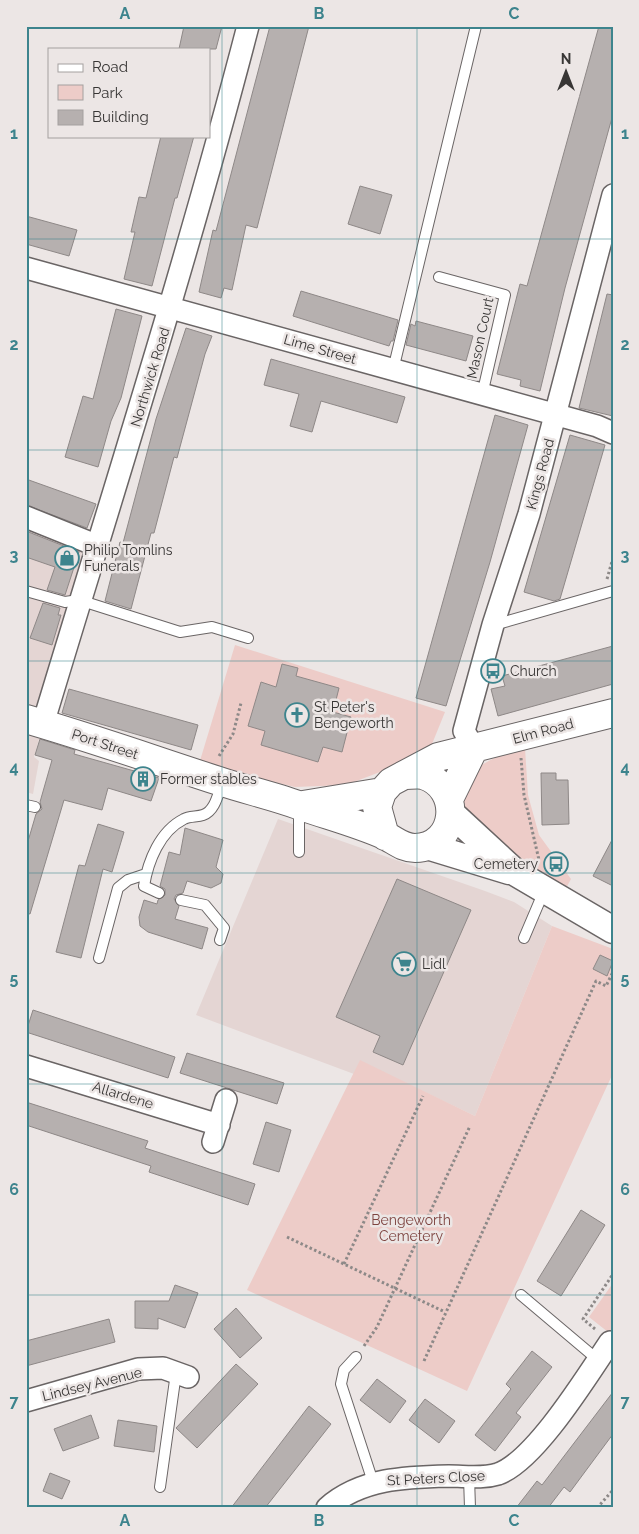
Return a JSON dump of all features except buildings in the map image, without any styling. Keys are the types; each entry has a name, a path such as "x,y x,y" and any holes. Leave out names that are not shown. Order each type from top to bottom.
{"main road":[{"name":"Elm Road","path":"404,775 438,757 519,738 613,712"},
{"name":"Port Street","path":"35,722 299,806 385,836"},
{"path":"450,806 439,783 422,775 404,775 391,782 382,792 377,807 385,836 400,846 415,848 428,846 441,837 449,825 450,806 474,748"},
{"name":"Port Street","path":"299,806 382,792"}],"street":[{"name":"Northwick Road","path":"35,722 98,546 172,306 248,26"},
{"name":"Kings Road","path":"474,748 464,732 493,625 529,514 613,195"},
{"name":"Lime Street","path":"26,268 172,306 393,370 597,426 613,433"},
{"path":"26,517 98,546"},
{"path":"450,806 516,874"},
{"path":"428,846 516,874 613,930"},
{"name":"Allardene","path":"26,1066 216,1133 226,1100"},
{"name":"St Peters Close","path":"327,1508 363,1485 374,1482 396,1479 484,1477 499,1474 513,1466 531,1449 569,1402 610,1342"},
{"name":"Lindsey Avenue","path":"26,1401 138,1370 163,1368 182,1375"}],"lane":[{"path":"393,370 476,26"},
{"name":"Mason Court","path":"438,277 505,295 482,395"},
{"path":"26,591 65,602 79,600 180,632 212,627 248,638"},
{"path":"493,625 613,591"},
{"path":"159,893 144,886 146,874 156,850 169,829 185,818 205,814 216,804 216,780"},
{"path":"299,806 299,852"},
{"path":"99,958 118,888 128,880 146,874"},
{"path":"524,938 544,890"},
{"path":"181,900 205,906 224,928 220,940"},
{"path":"521,1296 598,1360"},
{"path":"356,1358 344,1370 341,1384 374,1482"},
{"path":"160,1488 182,1375"},
{"path":"469,1477 470,1508"}],"path":[{"path":"216,780 220,752 233,734 241,703"},
{"path":"519,738 524,795 544,890"},
{"path":"424,1361 596,981 606,986 613,972"},
{"path":"344,1264 423,1096"},
{"path":"356,1358 377,1327 470,1126"},
{"path":"287,1237 445,1312"},
{"path":"610,1342 583,1319 613,1274"},
{"path":"597,1508 613,1490"}],"shaded area":[{"path":"26,516 94,545 34,757 39,761 33,794 26,792"},
{"path":"278,819 514,902 552,926 475,1116 360,1061 354,1074 196,1015"}],"green space":[{"path":"235,645 445,712 432,744 393,767 346,785 295,787 199,764"},
{"path":"525,748 528,795 539,835 571,879 565,890 520,865 462,815 463,790 470,775 491,759"},
{"name":"Bengeworth Cemetery","path":"552,926 613,949 613,1073 467,1391 247,1290 360,1060 475,1116"},
{"path":"613,1283 613,1336 589,1317"}],"place":[{"name":"Philip Tomlins Funerals","path":"67,558"},
{"name":"Church","path":"493,671"},
{"name":"St Peter's Bengeworth","path":"297,715"},
{"name":"Former stables","path":"143,779"},
{"name":"Cemetery","path":"556,864"},
{"name":"Lidl","path":"404,964"}]}
